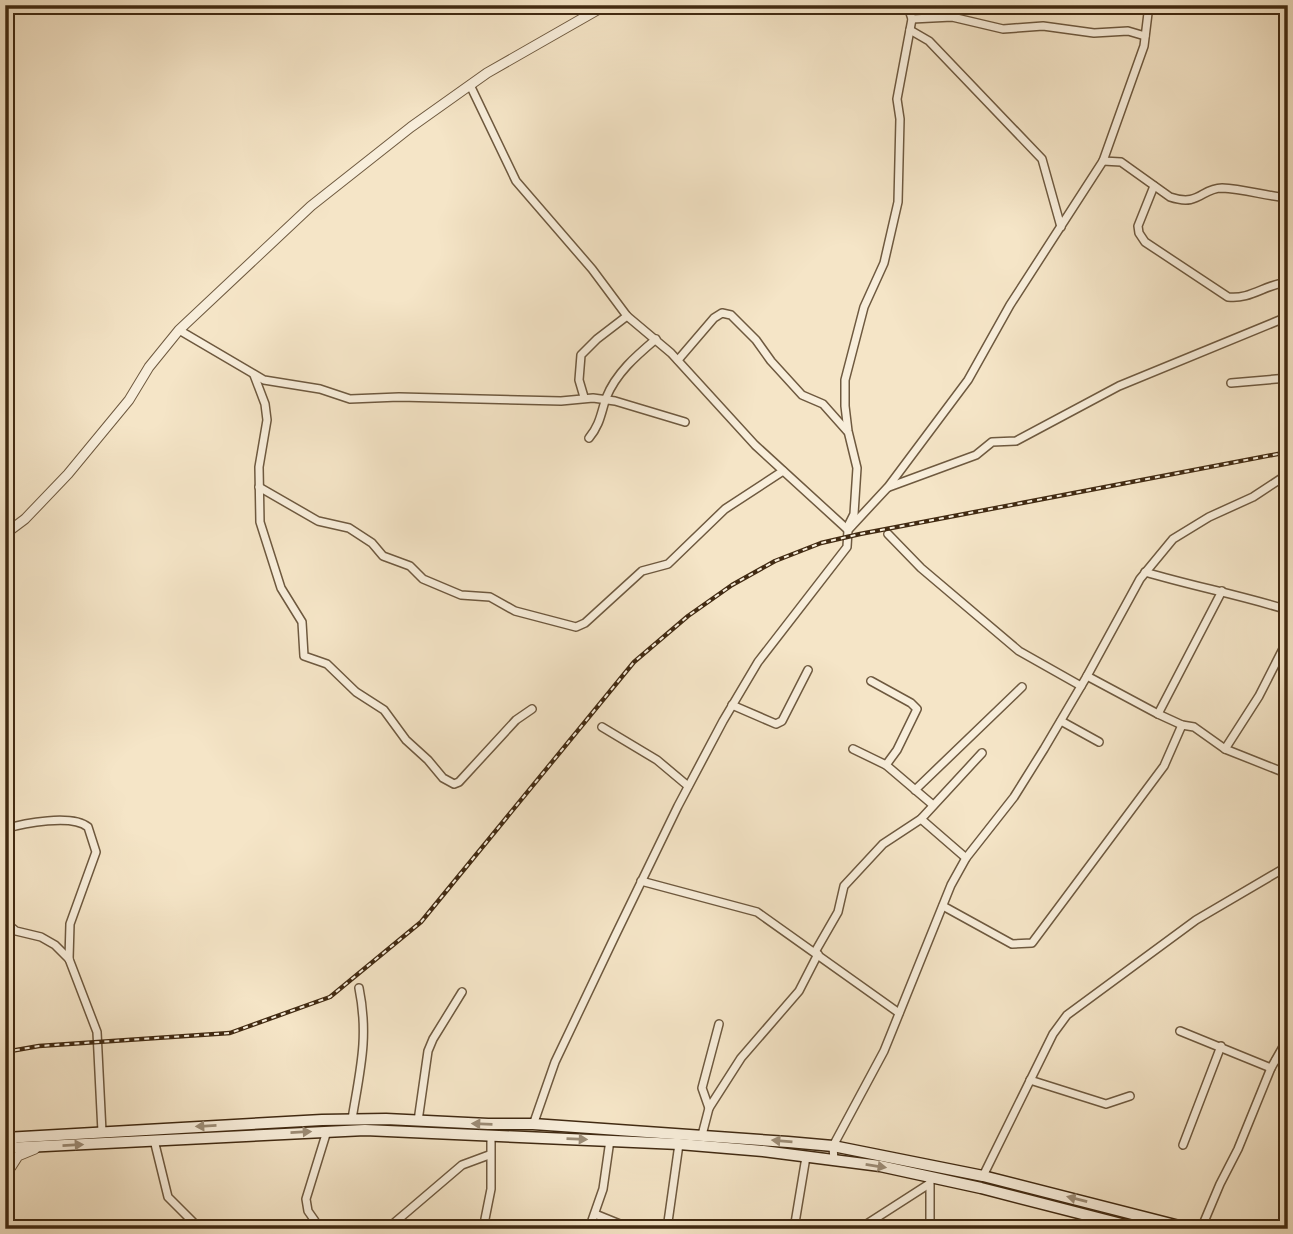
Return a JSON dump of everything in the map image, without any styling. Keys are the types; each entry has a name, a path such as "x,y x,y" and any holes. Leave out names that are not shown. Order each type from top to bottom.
{"main road":[{"path":"9,1143 102,1132 352,1119 533,1124 702,1135 833,1146 983,1176 1191,1229"},
{"path":"9,1143 45,1146 328,1130 403,1130 763,1150 880,1166 1141,1229"}],"street":[{"path":"5,534 25,519 68,474 129,400 149,367 179,330 311,206 411,127 470,85 510,58 606,5"},
{"path":"531,1138 533,1124 555,1062 688,786 758,662 783,626 847,547 847,529 854,513 857,468 845,407 847,368 864,307 884,263 898,202 900,119 897,99 912,19 909,10 896,5"},
{"path":"847,529 888,487 968,380 1010,304 1103,160 1144,46 1149,5"},
{"path":"912,19 952,17 1003,29 1044,26 1094,33 1128,31 1145,36"},
{"path":"910,30 929,41 1042,159 1061,227"},
{"path":"470,85 516,181 586,262 627,316 678,360 755,445 847,529"},
{"path":"1103,160 1121,162 1179,200 1198,199 1220,188 1288,198"},
{"path":"1154,186 1138,226 1145,242 1228,297 1240,299 1278,283 1288,282"},
{"path":"678,360 714,318 722,313 731,314 802,395 822,404 848,431"},
{"path":"584,397 579,380 581,355 627,316"},
{"path":"888,487 976,455 992,442 1016,441 1119,386 1287,317"},
{"path":"179,330 272,383 320,389 350,399 399,397 561,401 584,397 606,399 685,422"},
{"path":"589,438 600,421 606,399 626,366 656,340"},
{"path":"254,375 266,411 259,467 260,522 281,588 302,622 304,656 327,664 356,692 384,710 406,740 443,778 454,784 459,782 516,720 531,709"},
{"path":"1231,383 1288,378"},
{"path":"259,487 318,522 349,528 372,543 383,556 410,566 423,579 461,595 490,597 515,611 576,627 585,623 645,569 668,564 725,509 783,471"},
{"path":"834,1161 833,1146 884,1051 943,906 967,858 1014,797 1087,676 1144,572 1173,539 1209,517 1253,497 1288,474"},
{"path":"888,534 920,568 1019,651 1081,686"},
{"path":"1144,572 1288,610"},
{"path":"1158,714 1222,591"},
{"path":"1225,749 1259,696 1288,639"},
{"path":"733,705 776,724 782,721 808,670"},
{"path":"1087,676 1158,714 1182,725 1194,727 1225,749 1288,774"},
{"path":"871,681 917,709 897,750 886,765"},
{"path":"915,790 1022,687"},
{"path":"1061,721 1099,742"},
{"path":"943,906 1012,944 1032,943 1164,766 1182,725"},
{"path":"602,727 657,760 688,786"},
{"path":"853,749 886,765 933,805"},
{"path":"702,1135 709,1108 747,1050 804,984 816,953 838,912 844,886 883,844 921,818 982,753"},
{"path":"921,818 967,858"},
{"path":"5,829 30,822 76,821 88,827 96,852 69,925 69,960 97,1032 102,1132"},
{"path":"983,1176 1053,1034 1076,1007 1196,920 1288,866"},
{"path":"641,881 757,912 899,1013"},
{"path":"5,922 16,930 41,937 55,945 69,960"},
{"path":"352,1119 365,1031 359,988"},
{"path":"418,1121 428,1051 433,1038 462,992"},
{"path":"709,1108 702,1088 719,1024"},
{"path":"1180,1031 1271,1068"},
{"path":"1201,1229 1234,1159 1271,1068 1288,1038"},
{"path":"1183,1145 1221,1046"},
{"path":"1276,1060 1288,1059"},
{"path":"1030,1080 1106,1104 1130,1096"},
{"path":"310,1229 316,1221 308,1211 306,1199 328,1130"},
{"path":"483,1229 491,1189 491,1136"},
{"path":"154,1140 168,1197 200,1229"},
{"path":"589,1229 603,1189 610,1140"},
{"path":"9,1143 9,1172"},
{"path":"667,1229 679,1144"},
{"path":"5,1191 9,1172 18,1156 45,1146"},
{"path":"387,1229 462,1165 489,1155"},
{"path":"794,1229 806,1157"},
{"path":"859,1229 930,1180"},
{"path":"930,1180 930,1229"},
{"path":"595,1214 632,1229"}],"railway":[{"path":"5,1052 39,1046 230,1033 330,997 421,922 634,662 688,616 732,585 775,561 821,543 860,534 1288,452"}]}
